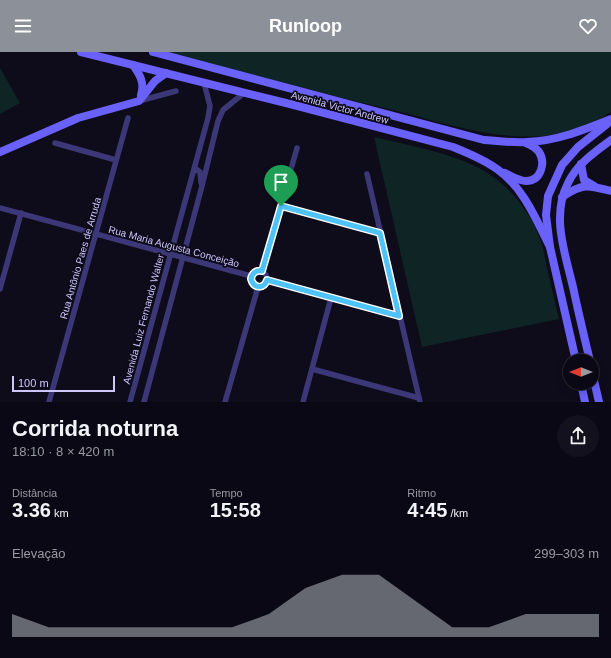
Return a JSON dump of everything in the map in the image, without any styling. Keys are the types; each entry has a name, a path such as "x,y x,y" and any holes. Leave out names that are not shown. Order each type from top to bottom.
{"main road":[{"name":"Avenida Victor Andrew","path":"82,52 290,104 452,147 473,155 497,169 518,189 530,207 550,246"},
{"name":"Avenida Victor Andrew","path":"153,52 484,140 526,143 560,138 611,120"},
{"path":"132,65 142,78 143,85 139,101"},
{"path":"0,152 78,118 139,101 155,80 166,73"},
{"path":"574,354 550,246 546,215 548,196 562,165 578,148 611,120"},
{"path":"588,354 562,241 560,218 562,196 568,182 581,164 611,140"},
{"path":"497,169 524,181 533,179 538,175 543,164 542,159 536,149 526,143"},
{"path":"581,164 584,180 596,187"},
{"path":"562,196 578,187 596,187 611,191"},
{"path":"582,390 585,402"},
{"path":"596,390 599,402"}],"street":[{"name":"Avenida Luiz Fernando Walter","path":"130,402 208,118 210,106 204,83"},
{"path":"139,101 176,91"},
{"path":"144,402 218,121 223,110 244,93"},
{"name":"Rua Antônio Paes de Arruda","path":"49,402 128,118"},
{"path":"55,144 116,160"},
{"path":"262,271 297,148"},
{"path":"194,170 196,169 200,172 202,186"},
{"path":"312,369 419,400 367,174"},
{"path":"281,206 380,233"},
{"name":"Rua Maria Augusta Conceição","path":"0,208 251,276"},
{"path":"1,285 21,213"},
{"path":"257,271 262,271 266,274 267,280 263,286 255,286 251,282 251,276 257,271"},
{"path":"267,280 399,316"},
{"path":"225,402 258,287"},
{"path":"304,402 332,298"}],"green space":[{"path":"167,52 611,52 611,112 587,124 569,131 552,135 524,137 487,133 469,130"},
{"path":"0,68 20,103 0,114"},
{"path":"374,137 428,150 468,163 490,174 508,190 517,199 531,219 541,241 559,319 422,347"}],"route":[{"path":"281,206 380,233 399,316 267,280 263,286 255,286 251,282 251,276 254,272 259,270 262,271 281,206"}]}
